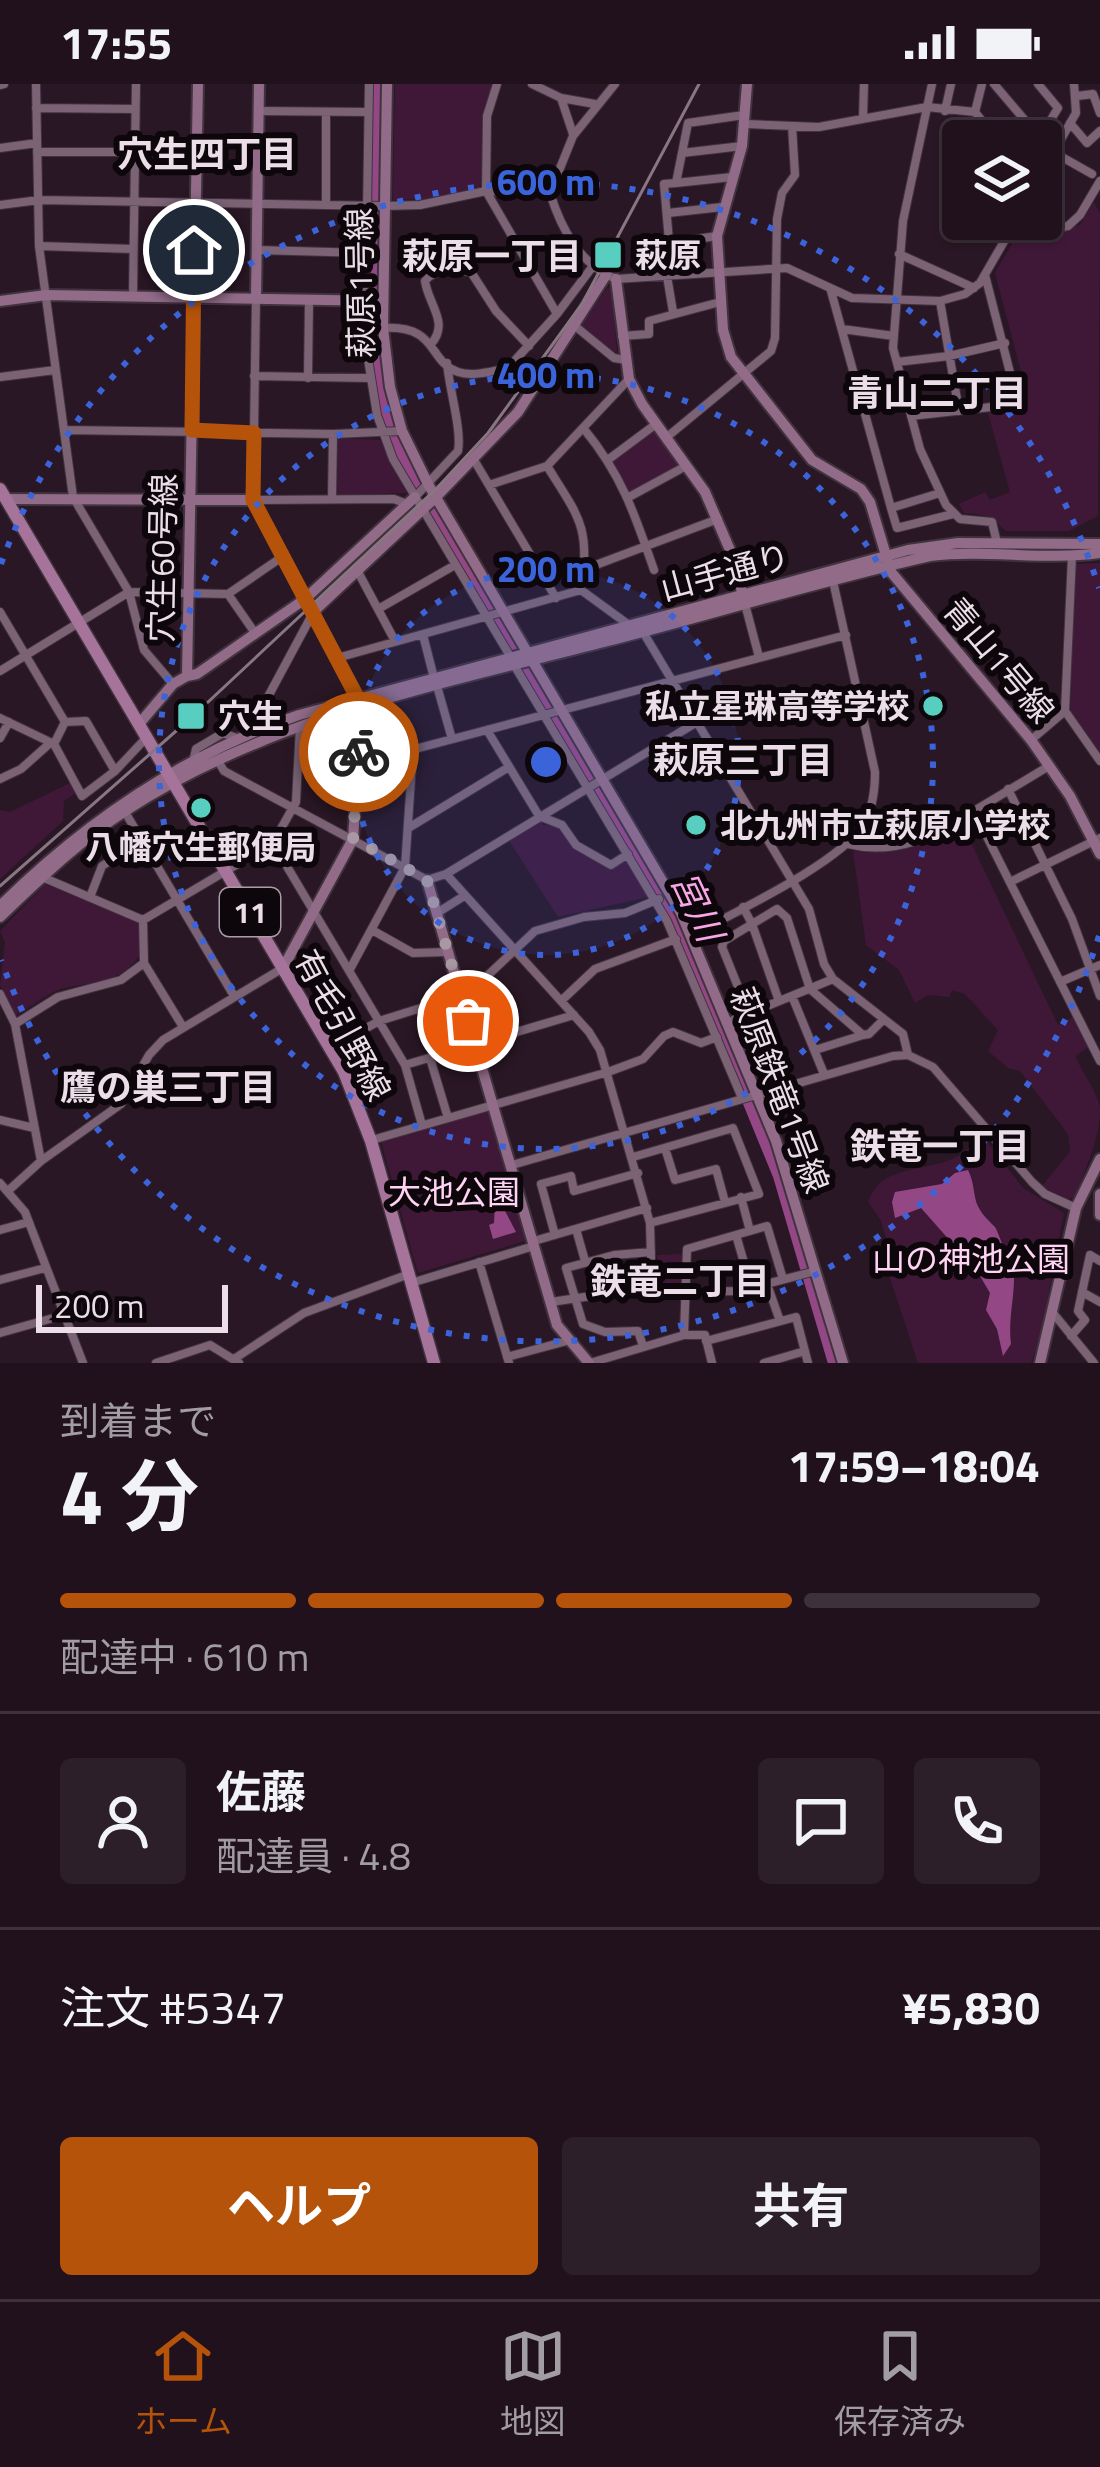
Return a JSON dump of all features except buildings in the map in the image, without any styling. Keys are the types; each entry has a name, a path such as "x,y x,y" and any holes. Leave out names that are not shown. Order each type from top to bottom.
{"main road":[{"name":"有毛引野線","path":"2,497 351,1087 434,1363"}],"street":[{"path":"36,84 39,246 73,497 129,592 144,650 172,685"},
{"path":"133,296 136,84"},
{"name":"穴生60号線","path":"139,724 172,685 187,676 198,84"},
{"path":"82,1363 28,1222 4,1186 121,1104 148,1054 183,1027 283,968 353,838 360,704 253,500 259,84"},
{"path":"369,84 366,253 374,301 369,378 383,434 411,500 423,510 455,566 495,615"},
{"name":"萩原1号線","path":"387,84 384,206 374,301 383,328 390,387 402,431 521,658"},
{"path":"497,84 487,116 487,191 557,314"},
{"path":"532,84 561,98 595,104"},
{"path":"614,84 573,136 550,193 562,227 603,272 629,379 688,465 718,519 759,657"},
{"path":"746,84 742,146 717,236 720,302 731,357 812,460 861,489 871,502 888,561"},
{"path":"863,117 864,84"},
{"path":"932,84 899,254 897,362 920,449 940,493 959,519 992,522 997,547"},
{"path":"945,112 951,84"},
{"path":"975,112 982,84"},
{"path":"994,84 1024,120"},
{"path":"1038,84 1058,108 1051,120"},
{"path":"1062,136 1077,96 1074,84"},
{"path":"1077,96 1093,94 1100,113"},
{"path":"561,98 573,136"},
{"path":"676,183 688,123 746,120 819,127 927,107 975,112"},
{"path":"36,108 135,109"},
{"path":"260,112 368,112"},
{"path":"326,112 326,205"},
{"path":"975,112 981,120"},
{"path":"1070,123 1087,143 1100,131"},
{"path":"667,437 763,361 775,338 773,267 782,194 795,176 792,127"},
{"path":"682,153 742,146"},
{"path":"0,148 134,152"},
{"path":"1062,158 1096,178 1088,200 1062,227"},
{"path":"673,312 664,184 732,177"},
{"path":"0,205 39,200 384,206 420,205 487,191 550,193"},
{"path":"668,213 722,207"},
{"path":"669,243 717,236"},
{"path":"383,328 410,329 461,373 491,371 516,363 557,314 603,272 669,275 773,267 798,270 852,298 940,301 974,288 1005,240"},
{"path":"39,246 133,249"},
{"path":"257,250 366,253"},
{"path":"899,254 974,288"},
{"path":"431,344 440,326 424,281 436,271 462,270 471,272 496,310 529,346"},
{"path":"258,730 263,706 313,612 423,510 518,412 575,326 603,272"},
{"path":"911,416 1009,405 1016,396 985,274"},
{"path":"830,289 897,528 953,514"},
{"path":"0,301 46,295 374,301"},
{"path":"308,378 309,300"},
{"path":"940,301 959,411"},
{"path":"622,336 649,334 649,321 720,302"},
{"path":"575,326 614,358 626,360"},
{"path":"842,329 894,336"},
{"path":"897,362 1005,343"},
{"path":"187,676 304,599 458,452 447,363"},
{"path":"0,377 55,370"},
{"path":"254,376 369,378"},
{"path":"489,485 548,466 629,379"},
{"path":"609,459 656,424"},
{"path":"584,429 609,459 629,496 654,570"},
{"path":"64,430 402,431"},
{"path":"332,498 334,434"},
{"path":"474,460 556,598"},
{"path":"629,496 688,465"},
{"path":"548,466 582,523 585,569 581,590"},
{"path":"891,508 940,493"},
{"path":"2,497 411,500"},
{"path":"585,569 718,519"},
{"name":"山手通り","path":"521,658 643,632 888,561 997,547 1100,544"},
{"name":"山手通り","path":"997,547 1072,556 1100,553"},
{"path":"1072,556 1065,711 1100,761"},
{"path":"0,671 129,592 228,594 282,557"},
{"name":"山手通り","path":"172,780 193,762 258,730 629,625 833,581 888,561"},
{"name":"青山1号線","path":"888,561 1030,740 1098,844"},
{"path":"380,608 455,566"},
{"path":"357,570 395,641"},
{"path":"690,937 848,844 864,824 875,791 875,772 833,581"},
{"path":"337,658 581,590"},
{"path":"581,590 629,625"},
{"path":"228,594 255,633"},
{"path":"0,612 65,722"},
{"path":"643,632 809,909 824,964 833,979 903,1034 908,1055"},
{"path":"423,635 452,739"},
{"path":"358,764 845,635"},
{"name":"萩原鉄竜1号線","path":"521,658 552,713 601,780 690,937 782,1160 811,1273 843,1363"},
{"path":"1030,740 1065,711"},
{"path":"552,713 628,854 664,896 676,939 742,1098"},
{"path":"0,738 4,720 51,744 82,796 115,771 147,737"},
{"path":"65,722 86,721 115,771"},
{"path":"143,920 273,843 294,806 299,721"},
{"name":"山手通り","path":"172,780 299,721"},
{"path":"0,779 21,770 51,744 65,722"},
{"path":"427,880 446,874 697,722"},
{"path":"488,730 538,816 562,825 576,845 611,866 628,854"},
{"path":"349,971 405,867 413,750"},
{"path":"217,760 224,771 427,880 551,1302 567,1341 590,1363 624,1358 643,1346 684,1335 705,1335 711,1363"},
{"path":"848,844 866,848 909,844 949,828 1049,766"},
{"path":"408,828 509,767"},
{"path":"0,917 42,877 172,780"},
{"path":"0,906 90,826 127,799 172,780"},
{"path":"1008,789 1096,966 1100,996"},
{"path":"125,811 234,996"},
{"path":"974,811 1100,1061"},
{"path":"90,897 102,866 142,840"},
{"path":"273,843 405,1065 422,1125"},
{"path":"1010,882 1098,844"},
{"path":"446,874 600,1050 647,1208 652,1294"},
{"path":"42,877 143,920"},
{"path":"437,913 464,896"},
{"path":"331,1049 379,1021 461,997 535,931 548,925 626,913 664,896"},
{"path":"742,907 779,1001"},
{"path":"749,1014 722,947 724,940 777,909 782,911 810,989 863,1035"},
{"path":"143,920 144,962 183,1027"},
{"path":"372,930 413,953 447,952"},
{"path":"561,1001 595,969 676,939"},
{"path":"15,1024 69,992 121,980 144,962"},
{"path":"1060,982 1096,966"},
{"path":"726,1023 833,979"},
{"path":"0,994 15,1024 41,1161"},
{"path":"793,996 824,1074"},
{"path":"405,1065 574,1016"},
{"path":"814,1050 863,1035 883,1020"},
{"path":"370,1141 608,1072 644,1059 664,1036 674,1032 701,1043 717,1037"},
{"path":"512,1165 756,1092 908,1055 933,1067 1045,1195 1076,1208"},
{"path":"430,1058 448,1118"},
{"path":"0,1120 34,1128"},
{"path":"633,1157 733,1128 759,1193 650,1223"},
{"path":"665,1148 675,1180 716,1169 725,1202"},
{"path":"1040,1363 1076,1208 1100,1159"},
{"path":"555,1235 541,1184 571,1176 574,1191 638,1173"},
{"path":"1100,1194 1100,1215"},
{"path":"741,1197 750,1231"},
{"path":"156,1363 210,1345 237,1361 304,1312 647,1208"},
{"path":"0,1230 28,1222"},
{"path":"684,1335 687,1249 767,1226 783,1279"},
{"path":"576,1229 585,1262"},
{"path":"720,1293 719,1273 745,1266 736,1235"},
{"path":"643,1346 638,1331 590,1329 583,1324 566,1268 651,1252"},
{"path":"1071,1336 1085,1320 1078,1311 1090,1255 1100,1261"},
{"path":"479,1262 508,1360 567,1341"},
{"path":"0,1280 45,1268"},
{"path":"551,1302 573,1296 720,1293 811,1273"},
{"path":"767,1284 780,1322"},
{"path":"1082,1292 1100,1302"},
{"path":"1053,1313 1094,1363"},
{"path":"0,1333 64,1315"},
{"path":"706,1341 796,1317 808,1363"},
{"path":"764,1363 805,1352"}],"green space":[{"path":"395,84 492,84 484,111 479,188 393,200"},
{"path":"1094,202 1100,214 1098,516 1069,531 1006,531 987,517 964,513 959,504 985,492 990,500 1010,492 988,413 1015,410 1027,394 995,273 1013,242 1062,240 1062,230 1080,225"},
{"path":"608,287 612,290 617,354 581,326"},
{"path":"657,428 681,466 630,493 612,460"},
{"path":"338,438 382,440 407,493 337,495"},
{"path":"1100,563 1100,753 1070,710 1075,564"},
{"path":"70,783 76,793 64,801 63,821 0,879 0,810 10,812"},
{"path":"540,821 559,826 573,847 610,868 627,860 649,897 558,917 508,839"},
{"path":"965,830 1058,1025 1075,1016 1089,1047 1075,1056 1093,1088 1099,1120 1076,1196 1067,1200 1042,1186 1070,1152 1068,1134 1020,1071 1008,1068 988,1051 998,1030 965,994 952,990 949,997 928,995 915,1003 899,970 866,945 853,851 903,850"},
{"path":"45,884 134,918 139,925 139,956 116,976 61,989 15,1016 0,985 5,943 0,931"},
{"name":"大池公園","path":"487,1111 528,1240 418,1273 381,1142"},
{"name":"山の神池公園","path":"977,1129 1023,1188 1064,1213 1040,1338 1031,1363 918,1363 881,1251 889,1247 881,1221 868,1201 891,1176 962,1153 972,1144"},
{"path":"683,1254 681,1287 656,1287 657,1255"}],"shaded area":[{"path":"968,1170 978,1206 996,1230 1014,1278 1011,1344 1003,1356 997,1329 986,1310 990,1293 980,1276 953,1259 952,1243 921,1208 895,1218 895,1192 942,1184"},
{"path":"500,1201 516,1232 493,1239 489,1225 494,1223 495,1203"}],"waterway":[{"name":"宮川","path":"377,84 373,301 377,364 390,425 417,487"},
{"name":"宮川","path":"432,511 666,900 779,1176 834,1363"}],"tram line":[{"path":"0,886 192,717 437,488 488,433 582,304 699,84"}],"way so far":[{"path":"359,752 353,838 427,880 468,1021"}],"place":[{"name":"萩原","path":"608,255"},
{"name":"私立星琳高等学校","path":"933,706"},
{"name":"穴生","path":"191,716"},
{"name":"八幡穴生郵便局","path":"201,808"},
{"name":"北九州市立萩原小学校","path":"696,825"}],"district":[{"name":"穴生四丁目","path":"207,153"},
{"name":"萩原一丁目","path":"492,255"},
{"name":"青山二丁目","path":"937,392"},
{"name":"萩原三丁目","path":"743,759"},
{"name":"鷹の巣三丁目","path":"168,1086"},
{"name":"鉄竜一丁目","path":"940,1145"},
{"name":"鉄竜二丁目","path":"680,1280"}],"route":[{"path":"194,250 192,430 254,433 253,500 358,699 362,718 359,752"}]}
